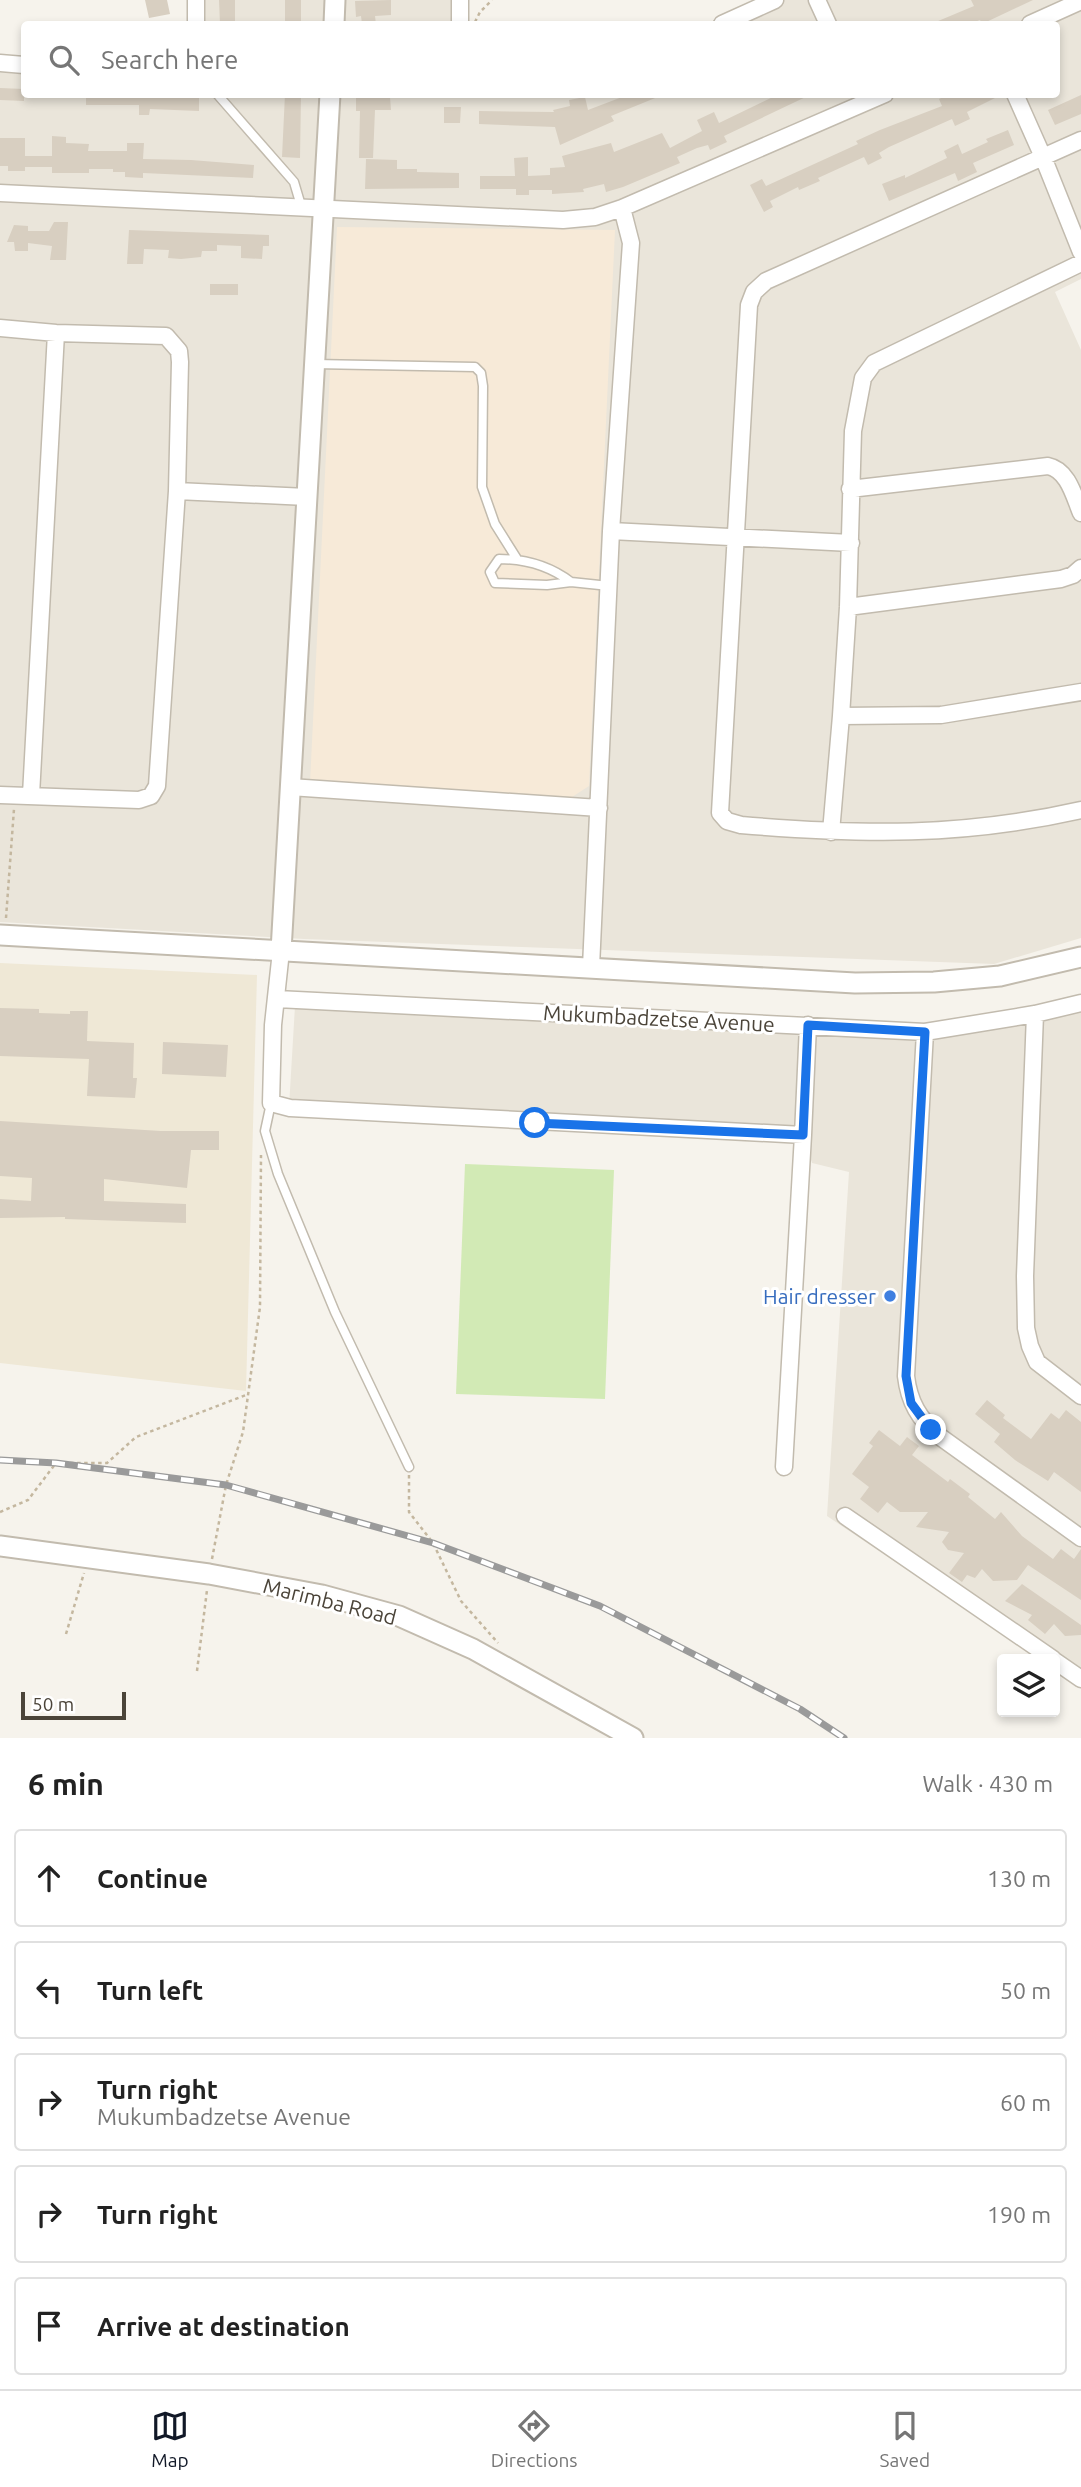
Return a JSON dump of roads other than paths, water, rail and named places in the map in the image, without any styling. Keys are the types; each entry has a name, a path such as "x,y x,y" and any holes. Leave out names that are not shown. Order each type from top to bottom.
{"street":[{"path":"196,0 196,21"},
{"path":"334,21 335,0"},
{"path":"460,0 460,21"},
{"path":"729,21 775,0"},
{"path":"817,0 827,21"},
{"path":"1037,21 1081,1"},
{"path":"0,63 21,65"},
{"path":"330,98 281,951 273,1025 271,1103 302,1110 803,1135"},
{"path":"1017,98 1081,251"},
{"path":"0,193 564,220 595,217 622,208 862,99"},
{"path":"1081,140 759,285 748,305 720,813 724,820 741,825 831,832 927,832 995,827 1081,810"},
{"path":"590,967 611,531 631,243 622,208"},
{"path":"831,832 848,607 853,430 859,391 868,369 874,363 1081,263"},
{"path":"0,328 56,333 166,336 178,351 177,491 157,786 151,796 139,800 16,795 56,333"},
{"path":"850,489 1048,466 1055,467 1064,474 1081,513"},
{"path":"177,491 307,497"},
{"path":"611,531 851,543"},
{"path":"848,607 1061,579 1073,575 1081,568"},
{"path":"841,716 941,715 1081,692"},
{"path":"290,787 599,808"},
{"path":"2,935 855,983 1000,976 1081,957"},
{"name":"Mukumbadzetse Avenue","path":"276,999 925,1032 1035,1014 1081,1003"},
{"path":"1035,1014 1025,1276 1026,1328 1037,1362 1081,1396"},
{"path":"784,1467 808,1025"},
{"path":"925,1032 906,1376 911,1403 923,1421 939,1436 1081,1538"},
{"path":"845,1516 1045,1654"},
{"name":"Marimba Road","path":"0,1546 209,1574 322,1595 399,1616 472,1648 633,1738"},
{"path":"1060,1664 1081,1679"}],"lane":[{"path":"220,98 294,182 302,209"},
{"path":"314,364 475,367 481,373 483,386 482,487 495,524 517,559"},
{"path":"571,582 557,571 517,559 499,559 490,572 495,583 547,585 571,582 609,586"},
{"path":"271,1103 265,1131 278,1174 335,1312 409,1467"}],"railway":[{"path":"0,1460 56,1463 226,1485 433,1543 600,1606 800,1709 844,1738"}],"place":[{"name":"Hair dresser","path":"890,1296"}]}
